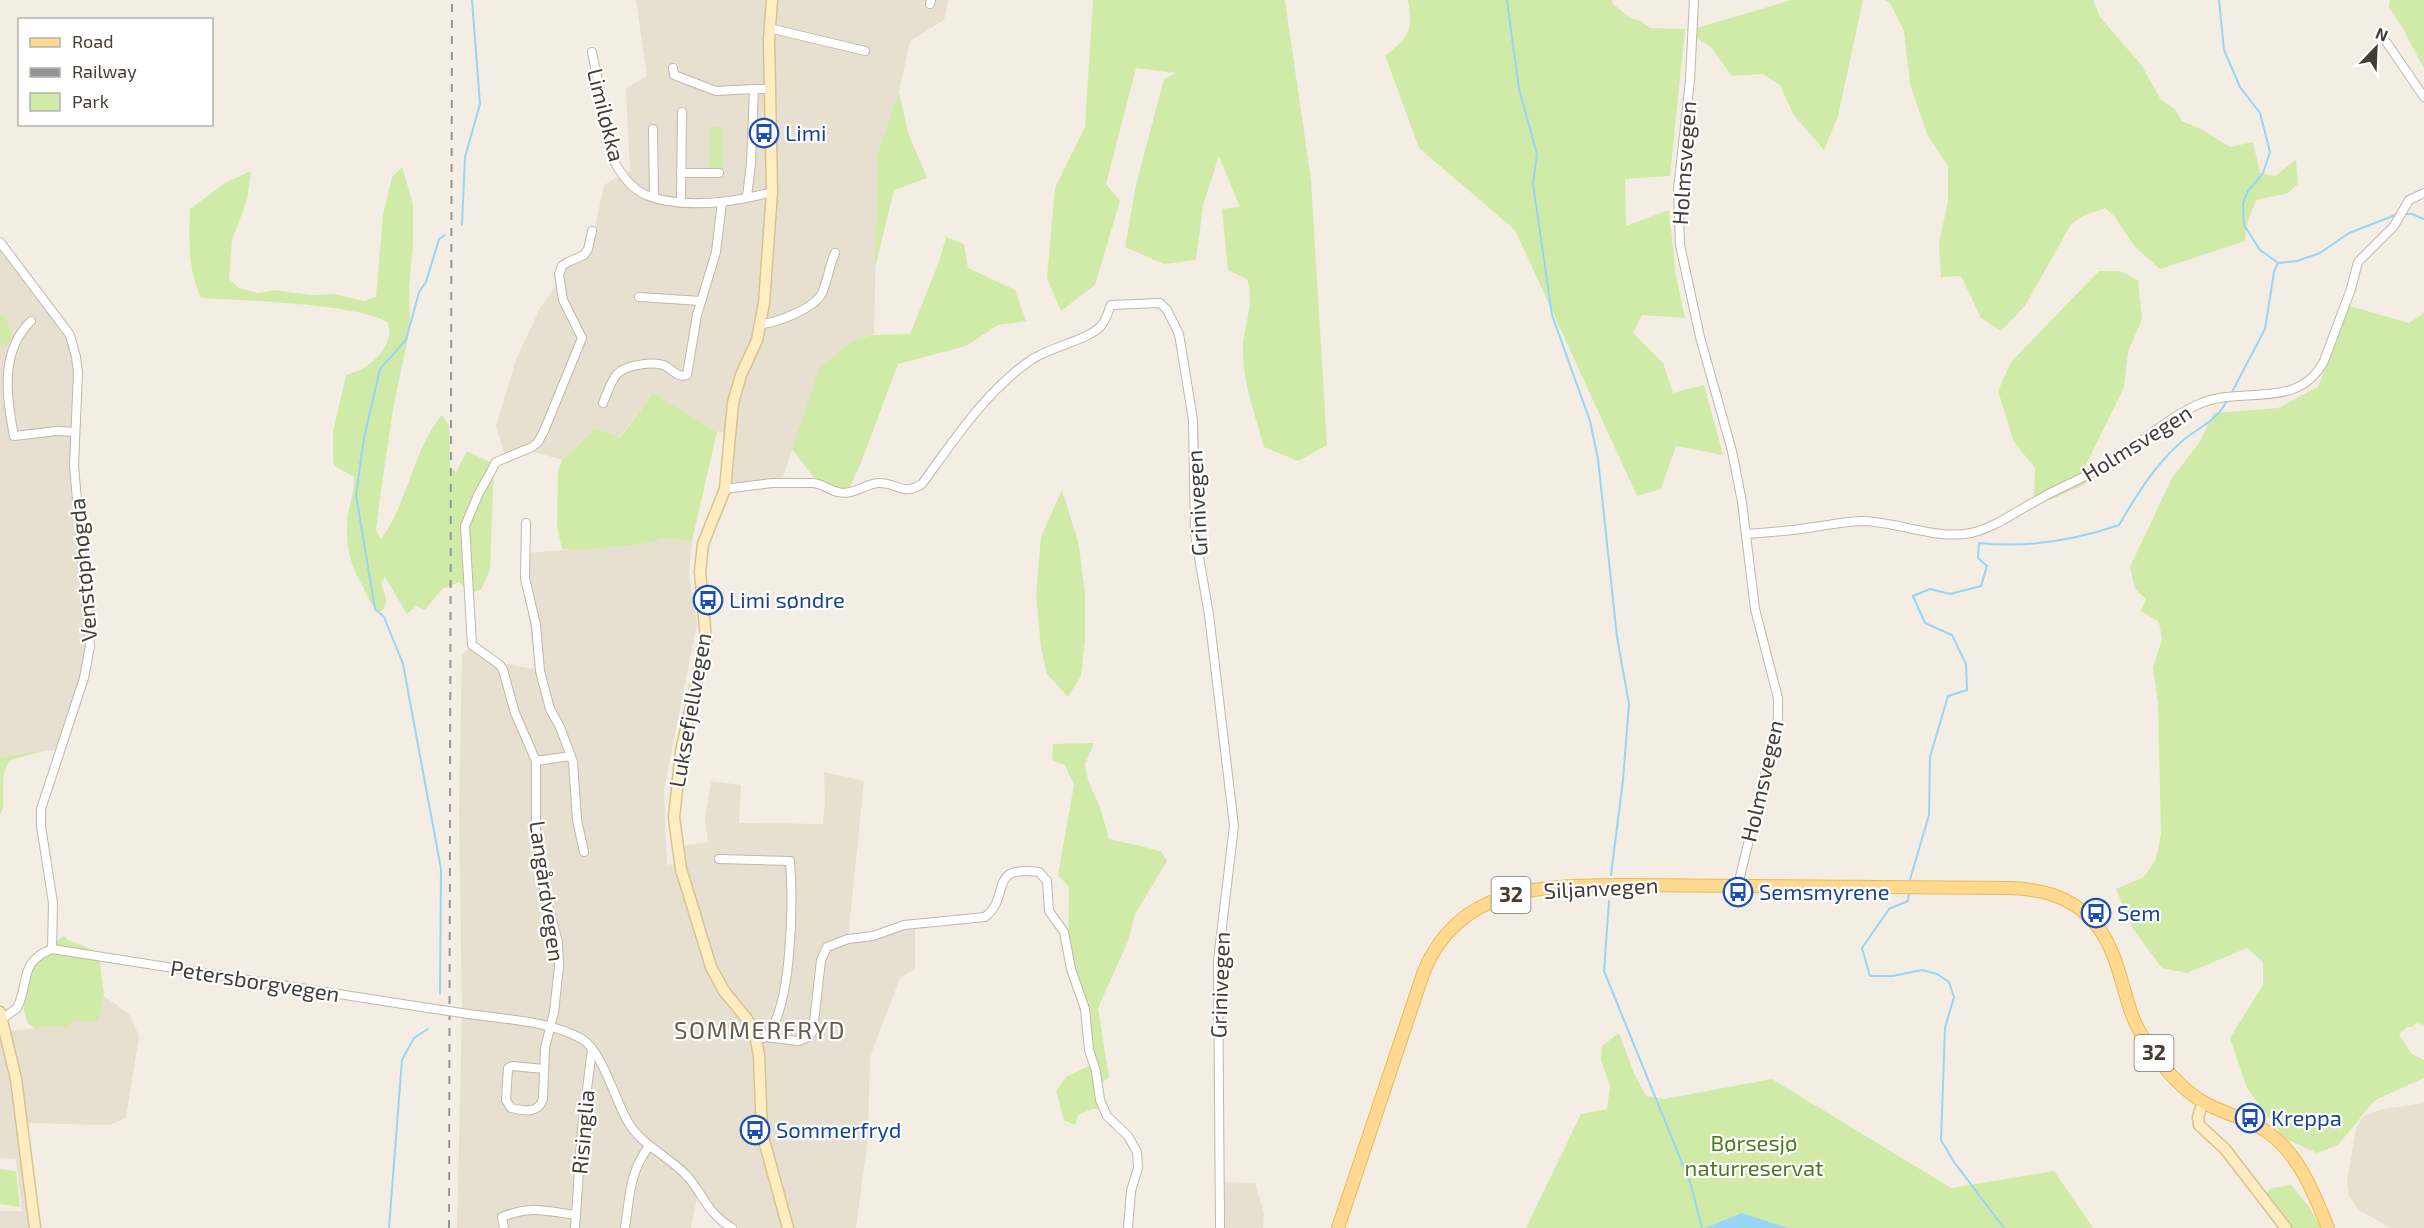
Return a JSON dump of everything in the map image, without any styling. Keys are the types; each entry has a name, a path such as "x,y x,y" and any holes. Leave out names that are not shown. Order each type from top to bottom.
{"main road":[{"name":"Luksefjellvegen","path":"772,0 769,28 772,192 761,324 735,394 725,489 701,552 700,582 706,640 680,758 675,797 675,832 681,869 711,967 724,991 761,1039 762,1133 788,1228"},
{"name":"Siljanvegen","path":"1338,1228 1424,971 1436,946 1461,918 1482,905 1509,896 1562,886 1917,887 2034,890 2052,894 2078,907 2098,927 2108,942 2133,1016 2149,1047 2176,1080 2203,1102"},
{"path":"1,1016 3,1036 16,1079 35,1228"},
{"path":"2203,1102 2198,1117 2199,1125 2225,1149 2286,1228"},
{"name":"32","path":"2203,1102 2258,1126 2280,1143 2303,1172 2328,1228"}],"street":[{"name":"Holmsvegen","path":"1694,0 1690,80 1678,190 1680,245 1700,337 1732,452 1746,534 1755,609 1778,698 1778,718 1738,885"},
{"path":"769,28 865,51"},
{"path":"2387,43 2424,97"},
{"name":"Limiløkka","path":"592,52 614,161 619,171 636,189 654,197 681,201 722,202 772,192"},
{"path":"673,68 674,75 716,90 756,87 770,89"},
{"path":"747,197 756,87"},
{"path":"681,201 682,114 692,117"},
{"name":"Limiløkka","path":"653,129 654,197"},
{"path":"681,173 719,173"},
{"name":"Holmsvegen","path":"1746,534 1863,521 1941,533 1962,534 1980,530 2094,472 2183,412 2206,401 2227,395 2284,393 2300,388 2316,374 2324,360 2360,259 2394,226 2409,200 2424,193"},
{"path":"603,403 615,377 623,371 658,363 680,376 687,375 692,338 716,252 722,202"},
{"name":"Langårdvegen","path":"550,1026 554,1012 559,952 544,891 536,835 536,761 515,713 503,670 500,665 472,645 464,533 471,510 495,462 532,447 544,431 582,338 562,300 559,274 562,266 585,255 592,231"},
{"name":"Venstøphøgda","path":"0,242 66,330 73,345 78,372 74,466 90,646 84,678 41,809 41,826 53,903 52,949"},
{"path":"761,324 770,324 818,300 835,253"},
{"path":"639,297 701,301"},
{"name":"Grinivegen","path":"725,489 772,483 818,483 839,493 847,493 879,483 891,485 899,490 915,489 922,484 967,423 996,391 1031,360 1101,326 1111,305 1151,302 1164,305 1179,334 1193,420 1195,534 1209,615 1234,826 1218,960 1220,1228"},
{"path":"31,321 16,336 6,360 5,384 14,436 57,431 75,432"},
{"name":"Langårdvegen","path":"526,523 525,578 536,625 540,671 550,709 571,756 577,820 584,852"},
{"path":"536,761 571,756"},
{"path":"719,859 790,861 789,948 781,1002 761,1039 798,1041 809,1037 813,1031 821,960 827,947 848,939 873,936 904,925 985,917 993,909 1002,882 1007,876 1019,871 1039,872 1047,881 1049,910 1064,932 1071,969 1081,993 1089,1050 1096,1071 1100,1100 1107,1116 1128,1136 1137,1152 1138,1168 1131,1191 1128,1228"},
{"path":"1,1016 17,1008 26,971 31,963 42,952 52,949"},
{"name":"Petersborgvegen","path":"52,949 550,1026 585,1040 592,1049"},
{"path":"544,1070 512,1066 508,1068 506,1100 511,1108 530,1111 540,1107 543,1099 550,1026"},
{"path":"592,1049 628,1123 649,1146 688,1177 711,1212 732,1228"},
{"name":"Risinglia","path":"575,1228 582,1129 592,1049"},
{"path":"625,1228 634,1171 649,1146"},
{"path":"504,1228 502,1217 533,1208 576,1215"}],"shaded area":[{"path":"636,0 948,0 944,20 910,41 899,92 878,153 874,335 852,341 819,368 781,483 728,488 737,434 717,432 653,393 619,438 596,428 562,460 525,449 505,455 496,426 516,360 540,308 562,272 591,247 604,185 630,170 626,88 647,76"},
{"path":"0,250 67,338 70,346 74,365 72,424 87,649 78,689 55,750 0,757"},
{"path":"663,538 692,541 689,574 697,624 664,789 667,865 687,861 684,845 708,843 705,820 711,781 741,785 739,823 823,824 824,772 864,781 848,938 915,924 915,968 900,978 870,1057 868,1137 856,1228 733,1228 698,1193 691,1228 457,1228 462,1013 459,810 462,655 472,645 495,662 535,669 527,602 528,553 652,543"},
{"path":"104,996 129,1014 139,1036 126,1118 109,1125 25,1123 31,1228 0,1228 0,1211 22,1211 16,1159 0,1158 0,1032 66,1027 72,1021 98,1022"},
{"path":"2424,1103 2424,1228 2390,1228 2358,1209 2349,1196 2347,1181 2356,1128 2364,1116 2383,1109"},
{"path":"1221,1182 1255,1183 1264,1214 1263,1228 1217,1228"}],"green space":[{"path":"1093,0 1285,0 1311,180 1327,445 1298,461 1264,447 1251,402 1243,356 1250,299 1249,289 1247,279 1228,270 1222,209 1240,207 1219,156 1203,205 1196,260 1164,264 1125,247 1136,185 1164,79 1176,73 1136,68 1106,184 1120,201 1095,285 1061,311 1047,278 1055,188 1085,127"},
{"path":"1408,0 1612,0 1613,4 1630,18 1641,21 1650,28 1685,29 1670,176 1625,179 1626,226 1669,210 1676,276 1685,318 1642,315 1633,333 1663,363 1673,393 1704,385 1723,455 1676,446 1661,489 1637,496 1515,230 1419,148 1385,55 1405,38 1408,32 1410,19"},
{"path":"1792,0 1863,0 1838,116 1824,150 1793,114 1780,85 1762,74 1732,76 1710,46 1696,38 1693,29"},
{"path":"1885,0 2093,0 2100,17 2142,66 2161,100 2175,109 2182,121 2203,130 2230,147 2253,142 2260,173 2275,176 2296,160 2298,184 2288,193 2256,200 2247,224 2245,241 2160,269 2134,246 2115,217 2105,208 2083,216 2071,224 2025,306 2001,331 1981,318 1961,276 1941,277 1939,243 1948,201 1948,166 1927,134 1910,84 1904,31 1890,3"},
{"path":"2390,0 2424,0 2424,68 2404,30 2389,8"},
{"path":"899,92 908,133 927,178 894,190 875,268 878,153"},
{"path":"710,127 723,127 723,171 710,171"},
{"path":"402,167 413,204 413,246 409,287 410,328 393,409 381,491 376,530 381,539 398,509 424,444 442,415 449,426 450,467 456,472 467,451 494,464 490,570 481,590 469,592 459,582 442,589 425,610 416,606 407,614 385,577 381,583 386,604 382,611 378,611 370,601 357,575 348,550 347,533 354,477 335,466 333,462 333,432 346,375 363,369 384,349 388,341 388,323 354,311 328,307 201,298 190,255 189,232 190,209 225,183 251,171 247,200 232,240 229,279 239,288 258,293 274,290 312,295 334,294 364,301 376,297 383,215 392,177"},
{"path":"946,237 964,244 968,268 1015,290 1026,321 998,325 966,346 898,364 847,493 818,483 792,449 819,368 852,341 874,335 910,334 939,262"},
{"path":"2099,271 2120,271 2138,280 2142,319 2128,352 2124,387 2082,473 2086,484 2050,500 2034,497 2035,468 2014,442 1998,391 2011,362"},
{"path":"2346,305 2409,323 2424,313 2424,1025 2416,1023 2412,1027 2407,1027 2399,1035 2412,1054 2424,1060 2424,1078 2375,1100 2338,1145 2317,1153 2284,1138 2247,1088 2230,1038 2263,985 2263,962 2247,948 2187,973 2162,968 2133,929 2116,889 2144,877 2155,861 2161,834 2158,703 2153,668 2162,639 2159,622 2141,611 2146,599 2135,589 2130,567 2172,478 2199,443 2214,413 2278,408 2318,387 2337,338"},
{"path":"0,316 6,317 11,331 6,347 0,344"},
{"path":"653,393 717,432 692,541 663,538 652,543 577,550 562,549 557,526 558,471 562,460 596,428 620,438"},
{"path":"1062,490 1078,541 1085,593 1085,639 1081,676 1068,697 1047,674 1041,648 1036,594 1041,537"},
{"path":"1094,743 1085,764 1088,780 1100,807 1109,839 1161,851 1167,861 1135,914 1128,941 1098,1008 1109,1077 1099,1085 1103,1109 1092,1109 1078,1115 1075,1125 1064,1120 1056,1091 1066,1077 1093,1064 1087,1025 1068,947 1069,887 1058,875 1074,785 1065,765 1052,760 1053,744"},
{"path":"44,751 11,760 8,764 3,782 3,809 0,814 0,757"},
{"path":"64,936 68,940 96,951 99,955 104,996 98,1022 73,1021 66,1027 35,1028 28,1024 25,1016 24,997 27,978 42,954"},
{"name":"Børsesjø naturreservat","path":"1619,1033 1633,1071 1646,1096 1664,1099 1772,1079 1951,1188 2054,1171 2093,1228 1526,1228 1581,1114 1607,1109 1610,1086 1601,1060 1602,1046"},
{"path":"0,1169 16,1171 20,1207 0,1204"},
{"path":"2291,1185 2310,1208 2321,1228 2277,1228 2263,1196 2272,1188"}],"water":[{"path":"1742,1213 1788,1228 1705,1228"}],"waterway":[{"path":"462,225 465,157 480,104 472,0"},
{"path":"1507,0 1519,89 1537,154 1533,184 1552,315 1590,421 1598,459 1617,637 1629,704 1623,780 1611,875"},
{"path":"2219,0 2224,50 2240,87 2260,113 2270,152 2263,173 2248,191 2243,203 2244,225 2260,250 2277,262"},
{"path":"2231,394 2265,329 2274,272 2278,263 2297,261 2320,253 2349,233 2398,214"},
{"path":"2404,214 2412,214 2424,219"},
{"path":"440,994 441,869 403,664 384,617 375,609 356,495 364,438 380,369 406,340 419,292 426,282 439,239 445,235"},
{"path":"1909,883 1929,815 1930,757 1948,696 1967,690 1966,664 1952,635 1925,623 1913,596 1930,589 1950,594 1981,586 1987,566 1978,558 1979,543 2015,545 2050,542 2119,525 2139,492 2162,461 2187,437 2212,420 2228,399"},
{"path":"1909,891 1908,901 1889,909 1862,948 1870,976 1893,976 1922,970 1937,974 1949,982 1954,997 1945,1028 1941,1140 1954,1162 2004,1228"},
{"path":"1609,901 1604,971 1691,1185 1702,1228"},
{"path":"389,1228 402,1060 414,1038 428,1029"}],"railway":[{"path":"449,1228 452,0"}],"place":[{"name":"Limi","path":"764,133"},
{"name":"Limi søndre","path":"708,600"},
{"name":"Semsmyrene","path":"1738,892"},
{"name":"Sem","path":"2096,913"},
{"name":"Kreppa","path":"2250,1118"},
{"name":"Sommerfryd","path":"755,1130"}],"district":[{"name":"SOMMERFRYD","path":"760,1031"}]}
